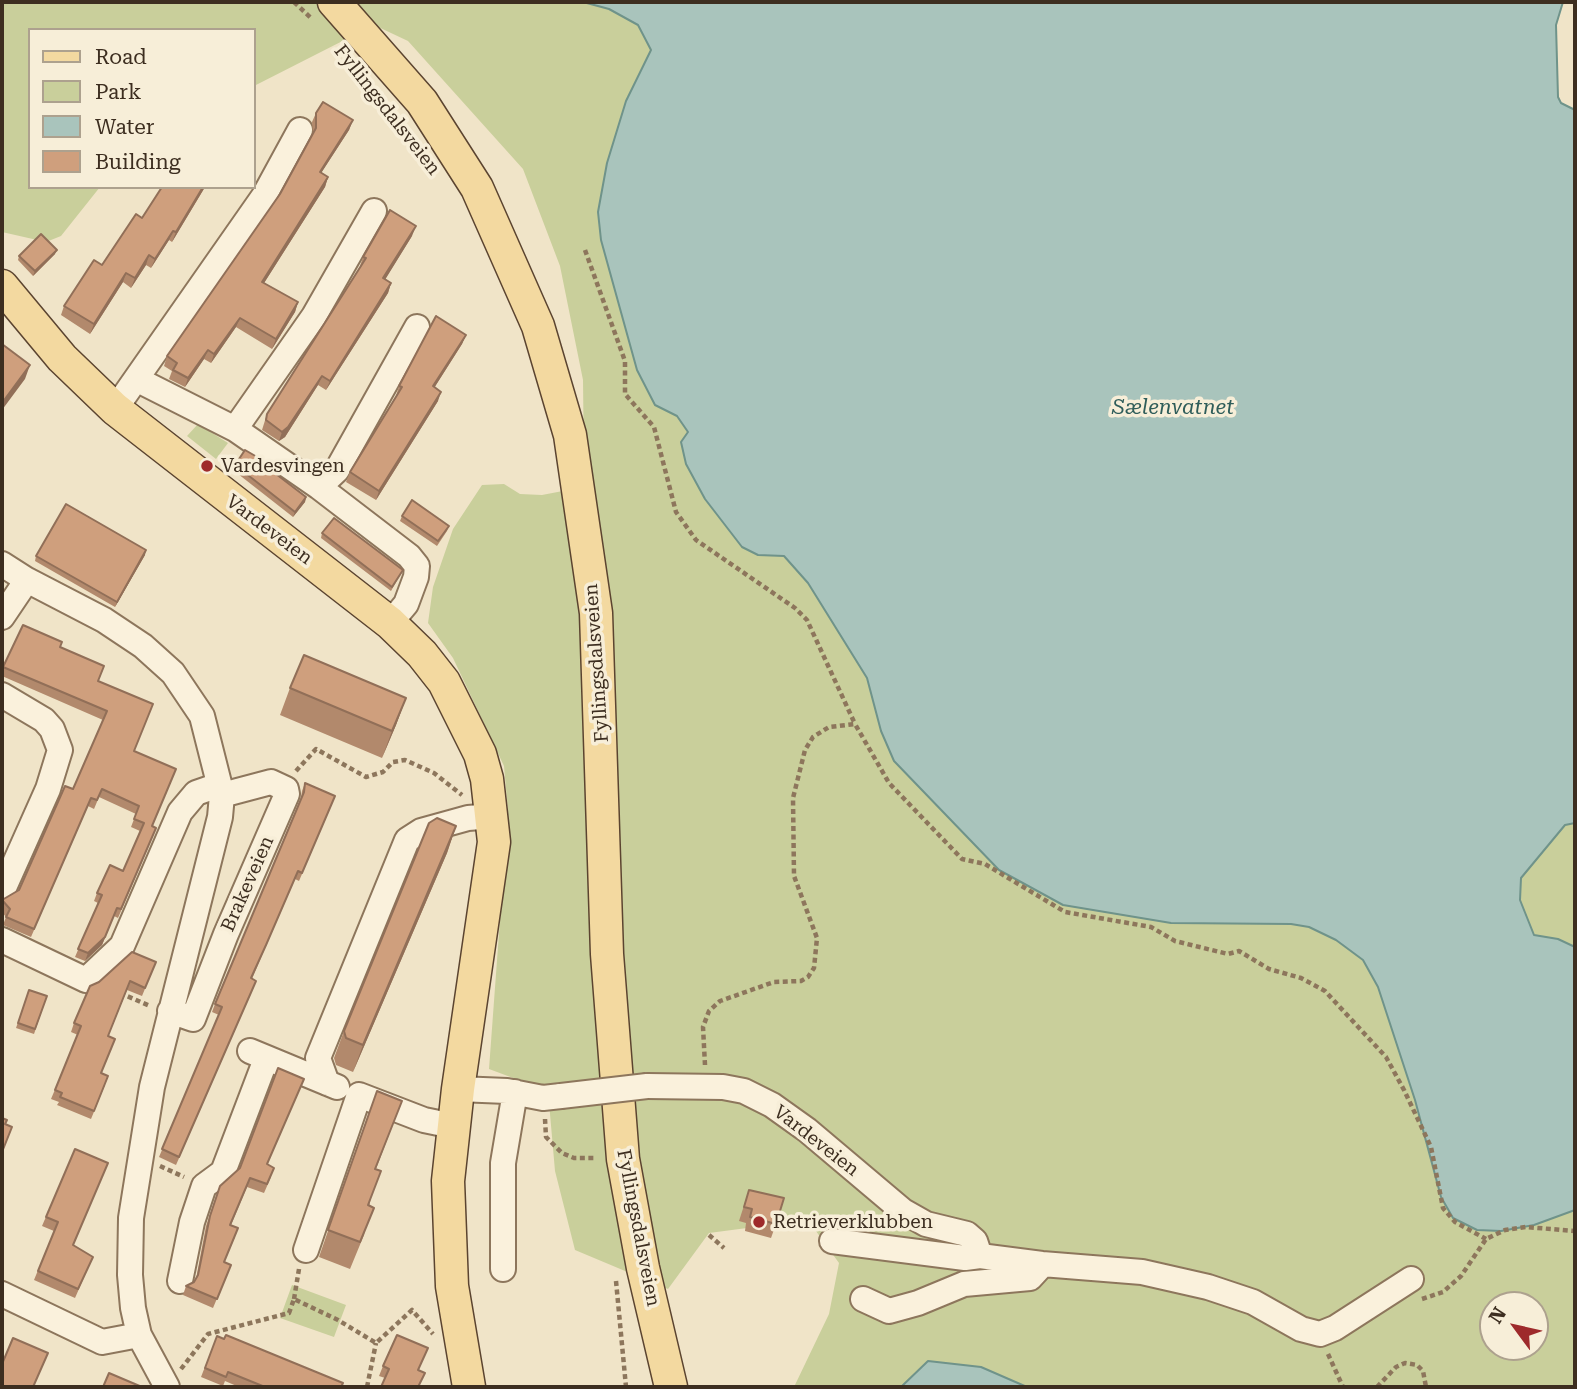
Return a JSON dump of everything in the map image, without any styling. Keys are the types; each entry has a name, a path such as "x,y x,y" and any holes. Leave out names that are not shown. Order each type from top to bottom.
{"main road":[{"name":"Fyllingsdalsveien","path":"323,10 422,102 477,188 538,326 570,435 596,613 607,954 623,1159 640,1256 671,1387"},
{"name":"Vardeveien","path":"2,286 62,358 115,410 390,623 422,654 443,682 466,722 487,779 485,816 494,842 453,1126 447,1227 452,1286 469,1387"}],"street":[{"path":"115,410 264,196 300,130"},
{"path":"234,429 314,316 374,211"},
{"path":"319,487 337,470 417,327"},
{"path":"138,380 234,429 319,487 409,556 417,566 406,604 390,623"},
{"name":"Brakeveien","path":"2,564 104,620 144,646 173,673 202,716 220,790 220,817 170,1011 139,1157 131,1218 130,1275 139,1335 166,1385"},
{"path":"2,617 27,580"},
{"path":"2,695 44,720 52,729 60,750 48,789 2,892"},
{"path":"2,940 86,979 122,946 180,812 196,793 251,790 267,782 282,787"},
{"name":"Brakeveien","path":"170,1011 193,1020 226,934 286,800 286,789 282,787"},
{"path":"327,1083 318,1058 400,853 412,835 485,816"},
{"path":"180,1281 192,1222 204,1186 223,1172 258,1055 424,1120 453,1126"},
{"name":"Vardeveien","path":"458,1089 514,1092 543,1098 647,1086 744,1091 772,1105 807,1130 903,1211 926,1224 967,1234 975,1241 980,1256"},
{"path":"503,1269 503,1163 514,1092"},
{"path":"306,1250 359,1095"},
{"path":"832,1241 965,1258 980,1256 1142,1272 1208,1287 1253,1302 1301,1328 1320,1334 1335,1328 1411,1279"},
{"path":"863,1299 889,1311 918,1303 964,1284 1006,1278 1030,1278 1042,1264"},
{"path":"2,1294 102,1342 139,1335"}],"path":[{"path":"294,2 323,10"},
{"path":"585,250 625,361 625,394 654,427 676,512 696,540 796,608 807,620 855,724 889,783 962,859 985,864 1065,912 1151,927 1175,941 1228,954 1239,951 1269,969 1301,978 1325,990 1386,1057 1404,1090 1431,1147 1443,1208 1455,1222 1486,1238"},
{"path":"707,1087 703,1027 709,1011 720,1001 750,988 774,982 800,981 808,977 814,968 817,938 794,876 793,798 805,750 813,737 828,726 855,724"},
{"path":"282,787 316,749 366,777 383,772 393,762 405,760 447,781 485,816"},
{"path":"86,979 161,1011 170,1011"},
{"path":"514,1092 545,1119 546,1137 562,1153 574,1158 596,1158"},
{"path":"595,1145 598,1171"},
{"path":"139,1157 204,1186"},
{"path":"1390,1293 1410,1299 1430,1299 1443,1292 1461,1276 1486,1238 1505,1230 1526,1227 1575,1231"},
{"path":"709,1235 724,1248"},
{"path":"166,1385 208,1334 289,1313 306,1250"},
{"path":"614,1267 626,1387"},
{"path":"294,1299 338,1320 376,1343"},
{"path":"367,1387 376,1343 412,1310 445,1348 461,1343"},
{"path":"1320,1334 1343,1387"},
{"path":"1377,1387 1396,1367 1405,1363 1417,1364 1423,1371 1426,1387"}],"green space":[{"path":"2,2 583,2 609,9 638,25 651,50 626,101 598,212 601,240 637,370 655,405 677,416 688,432 681,442 686,464 705,499 758,555 784,556 808,583 867,678 881,731 1291,924 1309,927 1336,940 1363,960 1378,987 1415,1100 1441,1197 1534,1225 1575,1210 1575,1387 1027,1387 981,1367 928,1361 901,1387 794,1387 829,1314 839,1263 808,1220 709,1233 668,1289 575,1250 555,1171 548,1091 489,1069 508,811 504,766 453,658 428,623 433,587 453,529 482,485 504,484 520,494 542,495 568,490 584,468 583,380 560,266 523,169 408,41 374,25 256,85 256,28 28,28 28,189 98,189 61,236 46,242 2,232"},
{"path":"198,424 228,443 216,459 187,436"},
{"path":"1575,823 1575,947 1558,939 1534,935 1520,900 1520,878 1565,824"},
{"path":"292,1285 346,1305 334,1337 280,1318"}],"water":[{"name":"Sælenvatnet","path":"583,2 1563,2 1556,25 1558,97 1561,103 1575,110 1575,823 1565,825 1521,878 1520,900 1534,935 1558,939 1575,947 1575,1210 1534,1225 1501,1231 1477,1230 1453,1218 1441,1197 1415,1100 1378,987 1363,960 1336,940 1309,927 1291,924 1171,923 1063,905 999,870 894,761 881,731 867,678 808,583 784,556 758,555 742,547 705,499 686,464 681,442 688,432 677,416 655,405 637,370 601,240 598,212 607,163 626,101 651,50 638,25 609,9"},
{"path":"928,1361 981,1367 1027,1387 901,1387"}],"building":[{"path":"323,102 353,120 320,172 328,177 262,282 298,302 276,339 240,318 214,354 208,350 188,378 173,370 177,363 167,356 280,194 316,128 316,113"},
{"path":"161,189 202,189 176,232 173,231 155,259 149,255 135,278 126,273 94,324 64,306 94,260 102,265 136,214 142,218"},
{"path":"390,210 416,226 383,278 391,283 330,381 322,376 282,432 266,420 267,414 366,258 363,257"},
{"path":"41,234 57,250 35,271 19,256"},
{"path":"436,316 466,335 433,386 441,392 379,491 350,472 402,387 399,386"},
{"path":"2,344 30,365 2,403"},
{"path":"245,450 264,461 263,464 306,497 295,512 235,465"},
{"path":"412,500 449,526 438,541 402,516"},
{"path":"66,504 146,550 117,602 36,556"},
{"path":"334,518 403,570 392,587 322,533"},
{"path":"23,625 62,642 60,647 104,666 98,681 153,704 134,751 176,769 152,826 156,828 121,909 117,908 105,937 88,953 78,949 102,895 97,893 110,865 123,871 144,823 134,819 139,806 102,789 97,800 91,798 34,929 6,917 10,909 2,900 19,890 65,786 73,789 107,711 3,667"},
{"path":"304,655 406,698 392,731 290,688"},
{"path":"305,783 335,796 302,873 298,871 251,978 256,981 179,1157 162,1149 222,1007 215,1004 304,792"},
{"path":"437,818 456,826 363,1045 346,1038 344,1031 429,823"},
{"path":"132,952 156,962 145,988 130,981 108,1036 115,1039 101,1073 108,1076 94,1111 60,1097 62,1093 55,1090 81,1026 74,1023 90,986 99,982"},
{"path":"29,990 47,996 35,1029 18,1023"},
{"path":"278,1068 304,1079 267,1164 274,1168 267,1184 250,1178 230,1225 238,1228 224,1262 231,1265 217,1299 186,1286 194,1282 198,1275 210,1216 220,1186 240,1168"},
{"path":"377,1091 402,1101 375,1169 381,1171 368,1205 374,1208 360,1242 328,1230"},
{"path":"2,1118 7,1120 5,1124 12,1127 2,1152"},
{"path":"75,1149 108,1163 73,1245 93,1257 78,1289 38,1271 58,1222 46,1217"},
{"path":"749,1190 784,1198 776,1224 750,1217 752,1209 744,1207"},
{"path":"226,1335 343,1383 341,1387 265,1387 228,1372 226,1377 205,1368 217,1336 224,1339"},
{"path":"397,1335 428,1348 418,1370 425,1373 418,1387 381,1387 389,1369 383,1366"},
{"path":"13,1338 48,1353 33,1387 2,1387 2,1364"},
{"path":"109,1373 142,1387 103,1387"}],"place":[{"name":"Vardesvingen","path":"207,466"},
{"name":"Retrieverklubben","path":"759,1222"}]}
